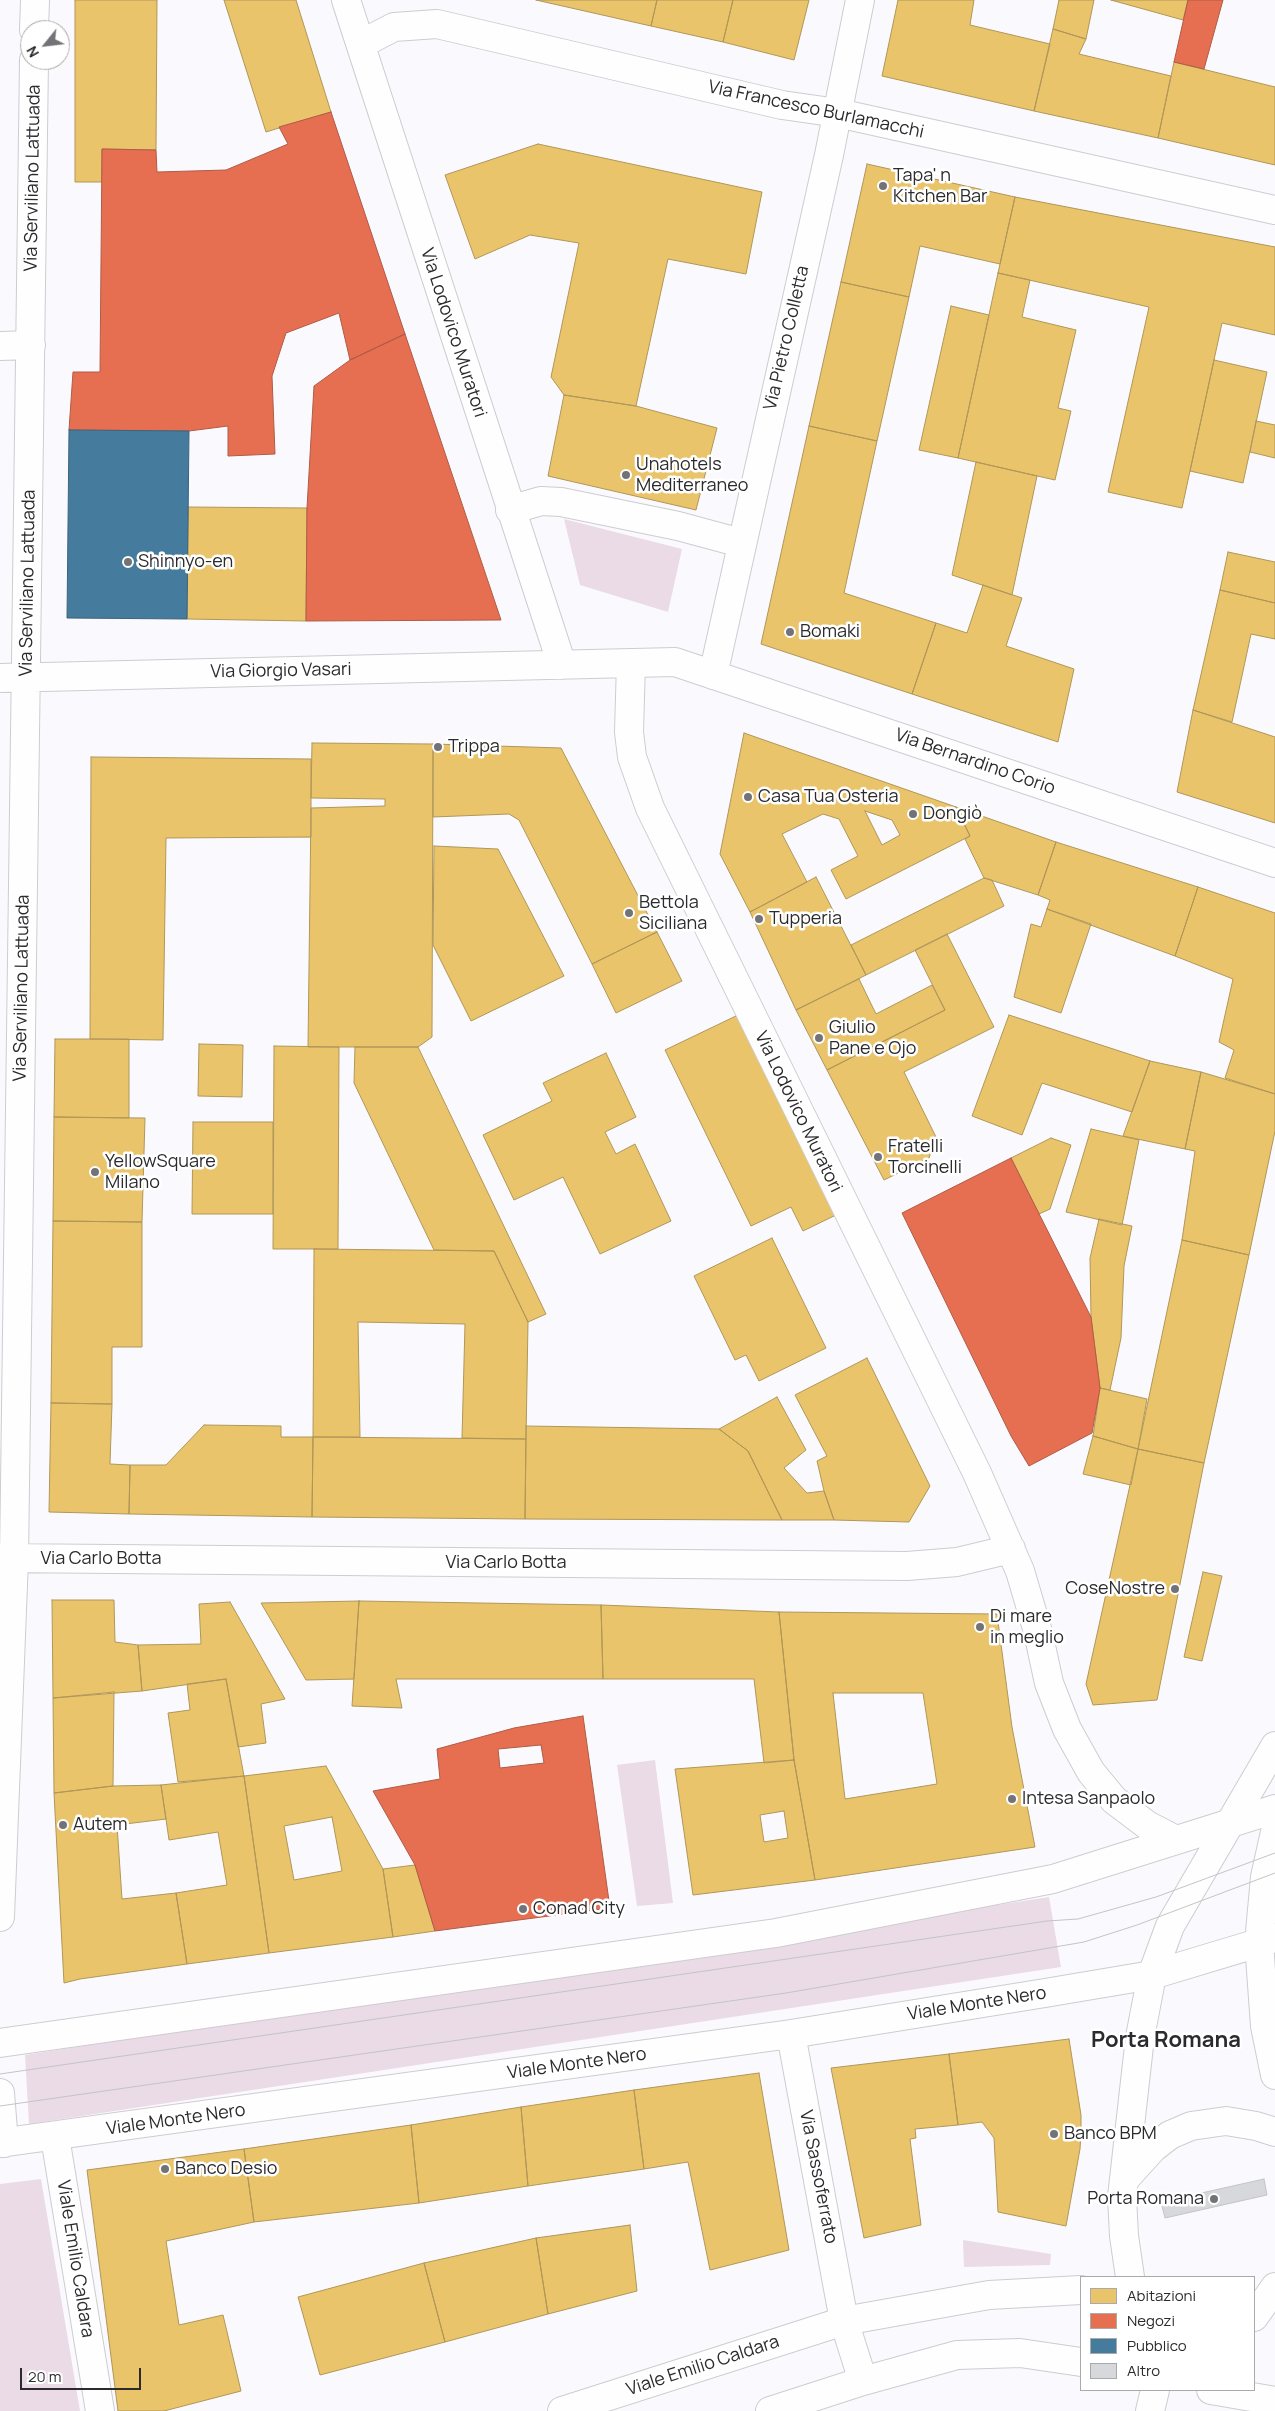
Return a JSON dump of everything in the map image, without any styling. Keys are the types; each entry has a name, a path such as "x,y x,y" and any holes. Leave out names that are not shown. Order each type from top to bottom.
{"street":[{"path":"34,20 35,0"},
{"name":"Via Lodovico Muratori","path":"346,0 510,510 562,664"},
{"name":"Via Pietro Colletta","path":"712,675 838,113 860,0"},
{"name":"Via Francesco Burlamacchi","path":"361,44 394,27 437,24 782,105 838,113 1275,210"},
{"name":"Via Serviliano Lattuada","path":"0,1917 27,677 34,70"},
{"path":"0,346 31,345"},
{"path":"510,510 541,501 561,502 678,526 741,543"},
{"name":"Via Bernardino Corio","path":"631,663 675,662 1275,863"},
{"path":"562,664 631,663"},
{"name":"Via Lodovico Muratori","path":"631,663 629,732 632,757 650,808 977,1473 1011,1549 1038,1632 1050,1683 1067,1729 1082,1758 1114,1800 1147,1824 1176,1840"},
{"name":"Via Giorgio Vasari","path":"0,678 562,664"},
{"name":"Via Carlo Botta","path":"7,1559 907,1566 957,1562 1011,1549"},
{"path":"1130,2276 1122,2221 1124,2180 1140,2036 1152,1975 1170,1926 1275,1746"},
{"path":"0,2043 776,1933 1053,1879 1275,1810"},
{"path":"1275,1832 1265,1877 1267,1940 1265,2026 1275,2075"},
{"name":"Viale Monte Nero","path":"2,2143 792,2034 1152,1975 1267,1940"},
{"name":"Via Sassoferrato","path":"792,2034 844,2321"},
{"path":"0,2093 2,2143"},
{"path":"1124,2180 1141,2159 1159,2143 1191,2126 1226,2121 1275,2132"},
{"name":"Viale Emilio Caldara","path":"56,2137 100,2411"},
{"name":"Viale Emilio Caldara","path":"562,2411 844,2321 989,2295 1080,2290"},
{"path":"844,2321 864,2381"},
{"path":"770,2411 922,2364 976,2353 1020,2353 1080,2362"},
{"path":"1150,2411 1155,2391"},
{"path":"1217,2391 1275,2401"}],"shaded area":[{"path":"564,519 682,549 668,612 580,585"},
{"path":"655,1760 673,1903 637,1906 617,1765"},
{"path":"1049,1897 1061,1967 29,2124 25,2055"},
{"path":"41,2179 80,2411 0,2411 0,2184"},
{"path":"963,2240 1051,2254 1050,2265 964,2267"}],"building: Abitazioni":[{"path":"75,0 157,0 156,150 102,149 102,182 75,182"},
{"path":"224,0 296,0 331,112 266,132"},
{"path":"536,0 657,0 651,26"},
{"path":"657,0 733,0 723,42 651,26"},
{"path":"733,0 809,0 794,60 723,42"},
{"path":"898,0 974,0 970,25 1050,44 1034,111 882,76"},
{"path":"1059,0 1094,0 1086,39 1053,29"},
{"path":"1111,0 1188,0 1183,20"},
{"path":"1053,29 1086,39 1079,54 1171,76 1158,138 1034,111"},
{"path":"1174,62 1275,87 1275,165 1158,138"},
{"path":"538,144 762,192 746,274 668,259 636,406 564,395 551,377 579,243 530,235 475,259 445,175"},
{"path":"867,164 1015,197 1000,264 920,246 909,297 841,282"},
{"path":"1015,197 1275,247 1275,335 1222,323 1182,508 1108,492 1149,307 998,273"},
{"path":"998,273 1030,280 1022,317 1076,330 1058,408 1071,411 1055,480 958,458"},
{"path":"841,282 909,297 877,441 809,426"},
{"path":"951,306 989,315 958,458 919,450"},
{"path":"1214,360 1267,372 1243,483 1190,471"},
{"path":"564,395 636,406 717,428 696,510 548,476"},
{"path":"1256,421 1275,425 1275,458 1250,452"},
{"path":"809,426 877,441 844,593 936,623 912,694 761,644"},
{"path":"976,462 1037,476 1012,595 952,575"},
{"path":"188,507 307,508 306,621 187,619"},
{"path":"1228,552 1275,562 1275,603 1220,590"},
{"path":"983,585 1022,598 1006,646 1074,669 1058,742 912,694 936,623 967,633"},
{"path":"1220,590 1275,603 1275,639 1251,634 1232,722 1193,710"},
{"path":"1193,710 1275,737 1275,823 1177,792"},
{"path":"744,733 956,807 970,836 846,899 831,870 858,856 839,819 823,814 782,834 807,882 750,912 720,854","holes":["865,811 892,820 900,835 882,845"]},
{"path":"312,743 433,744 432,1037 418,1047 308,1047 311,808 385,806 385,799 311,798"},
{"path":"433,744 561,748 657,932 592,964 519,820 509,814 433,817"},
{"path":"91,757 311,759 311,837 166,838 163,1040 90,1039"},
{"path":"956,807 1056,842 1038,895 984,878 965,839 970,836"},
{"path":"1056,842 1198,887 1175,956 1047,909 1050,900 1038,895"},
{"path":"434,846 498,849 564,976 471,1021 433,945"},
{"path":"816,877 866,975 796,1010 750,912"},
{"path":"984,878 992,880 1004,906 866,975 851,945"},
{"path":"1198,887 1275,913 1275,1094 1225,1078 1234,1050 1219,1042 1233,979 1175,956"},
{"path":"1047,909 1091,924 1061,1013 1014,997 1031,924 1041,927"},
{"path":"657,932 682,981 616,1013 592,964"},
{"path":"947,934 994,1027 904,1072 936,1137 929,1158 884,1180 827,1070 945,1010 915,950"},
{"path":"859,979 876,1014 932,985 945,1010 827,1070 796,1010"},
{"path":"738,1015 836,1215 803,1231 791,1207 751,1226 665,1050"},
{"path":"1009,1015 1150,1061 1132,1112 1042,1083 1022,1135 972,1116"},
{"path":"55,1039 129,1039 129,1118 54,1117"},
{"path":"199,1044 243,1045 242,1097 198,1096"},
{"path":"274,1046 339,1047 338,1249 273,1249"},
{"path":"355,1047 418,1047 546,1314 528,1322 494,1251 434,1250 354,1083"},
{"path":"606,1053 636,1117 605,1132 616,1154 635,1144 671,1221 600,1254 563,1177 514,1200 483,1135 552,1101 543,1083"},
{"path":"1150,1061 1201,1072 1185,1149 1123,1136"},
{"path":"1201,1072 1275,1094 1275,1131 1249,1255 1182,1240 1195,1151 1185,1149"},
{"path":"54,1117 145,1118 142,1222 53,1221"},
{"path":"193,1122 273,1122 273,1214 192,1214"},
{"path":"1091,1129 1139,1140 1122,1225 1066,1212"},
{"path":"1051,1138 1071,1145 1050,1209 1039,1214 1011,1158"},
{"path":"1099,1219 1132,1226 1124,1266 1121,1338 1110,1390 1100,1388 1091,1317 1090,1258"},
{"path":"53,1221 142,1222 142,1347 112,1347 112,1404 51,1403"},
{"path":"772,1238 826,1348 759,1381 746,1355 735,1360 694,1276"},
{"path":"1182,1240 1249,1255 1204,1463 1138,1449"},
{"path":"314,1249 494,1251 528,1322 526,1439 462,1438 465,1324 358,1322 360,1437 313,1437"},
{"path":"867,1358 930,1486 909,1522 834,1520 824,1491 817,1461 827,1456 795,1395"},
{"path":"1100,1388 1147,1399 1138,1449 1093,1436"},
{"path":"777,1397 806,1450 784,1468 807,1493 824,1491 834,1520 782,1520 748,1451 719,1429"},
{"path":"51,1403 112,1404 110,1464 130,1465 129,1514 49,1512"},
{"path":"204,1425 281,1426 281,1437 313,1437 312,1517 129,1514 130,1465 166,1465"},
{"path":"526,1426 719,1429 748,1451 782,1520 525,1519"},
{"path":"1093,1436 1138,1449 1131,1485 1083,1474"},
{"path":"313,1437 526,1439 525,1519 312,1517"},
{"path":"1138,1449 1204,1463 1157,1700 1093,1705 1086,1684"},
{"path":"1203,1572 1222,1576 1202,1661 1184,1657"},
{"path":"52,1600 114,1600 115,1642 138,1645 142,1691 53,1698"},
{"path":"359,1601 601,1605 603,1679 396,1679 402,1708 352,1706"},
{"path":"359,1601 354,1679 306,1680 261,1603"},
{"path":"230,1602 285,1699 261,1704 266,1743 238,1747 226,1679 142,1691 138,1645 201,1644 199,1604"},
{"path":"601,1605 779,1612 794,1760 764,1763 754,1679 603,1679"},
{"path":"779,1612 997,1614 1012,1727 1035,1847 815,1880 794,1760","holes":["833,1693 923,1693 937,1784 845,1799"]},
{"path":"226,1679 244,1776 178,1782 168,1713 190,1710 187,1684"},
{"path":"114,1692 113,1786 54,1793 53,1698"},
{"path":"794,1760 815,1880 693,1895 675,1769","holes":["784,1811 788,1838 764,1842 760,1815"]},
{"path":"326,1766 383,1869 393,1937 269,1953 244,1776","holes":["332,1817 342,1871 294,1880 284,1826"]},
{"path":"244,1776 269,1953 187,1964 176,1893 227,1885 218,1832 169,1840 161,1785"},
{"path":"161,1785 166,1819 117,1825 122,1899 176,1893 187,1964 80,1979 64,1983 54,1793 113,1786"},
{"path":"415,1865 435,1931 393,1937 383,1869"},
{"path":"1069,2039 1081,2115 1081,2133 1080,2149 1066,2226 998,2212 994,2138 982,2122 958,2125 949,2054"},
{"path":"949,2054 958,2125 915,2129 916,2138 910,2139 921,2225 864,2238 831,2068"},
{"path":"759,2073 789,2250 710,2270 688,2162 644,2169 634,2090"},
{"path":"634,2090 644,2169 528,2186 521,2107"},
{"path":"521,2107 528,2186 419,2203 411,2125"},
{"path":"411,2125 419,2203 254,2222 244,2149"},
{"path":"244,2149 254,2222 166,2241 179,2325 223,2315 241,2391 164,2411 118,2411 87,2170"},
{"path":"630,2225 637,2291 548,2314 536,2238"},
{"path":"536,2238 548,2314 445,2342 424,2263"},
{"path":"424,2263 445,2342 320,2375 298,2297"}],"building: Negozi":[{"path":"1188,0 1223,0 1204,69 1174,62"},
{"path":"331,112 405,334 350,360 339,313 286,333 272,376 275,454 228,456 228,426 189,431 69,430 73,372 100,372 102,149 156,150 157,172 226,170 288,144 279,127"},
{"path":"405,334 501,620 306,621 307,508 314,386 350,360"},
{"path":"1011,1158 1091,1317 1100,1388 1092,1433 1029,1466 1011,1436 902,1213"},
{"path":"583,1716 610,1908 435,1931 415,1865 373,1791 440,1779 437,1749 514,1728","holes":["541,1745 544,1763 500,1768 498,1749"]}],"building: Pubblico":[{"name":"Shinnyo-en","path":"69,430 189,431 187,619 67,618"}],"building: Altro":[{"name":"Porta Romana","path":"1264,2179 1267,2195 1165,2218 1161,2202"}],"tram line":[{"path":"0,2074 1047,1921 1078,1919 1156,1897 1275,1853"},
{"path":"0,2106 786,1993 1084,1942 1137,1925 1275,1873"}],"place":[{"name":"Tapa' n Kitchen Bar","path":"883,186"},
{"name":"Unahotels Mediterraneo","path":"626,475"},
{"name":"Shinnyo-en","path":"128,562"},
{"name":"Bomaki","path":"790,632"},
{"name":"Trippa","path":"438,747"},
{"name":"Casa Tua Osteria","path":"748,797"},
{"name":"Dongiò","path":"913,814"},
{"name":"Bettola Siciliana","path":"629,913"},
{"name":"Tupperia","path":"759,919"},
{"name":"Giulio Pane e Ojo","path":"819,1038"},
{"name":"Fratelli Torcinelli","path":"878,1157"},
{"name":"YellowSquare Milano","path":"95,1172"},
{"name":"CoseNostre","path":"1175,1589"},
{"name":"Di mare in meglio","path":"980,1627"},
{"name":"Intesa Sanpaolo","path":"1012,1799"},
{"name":"Autem","path":"63,1825"},
{"name":"Conad City","path":"523,1909"},
{"name":"Banco BPM","path":"1054,2134"},
{"name":"Banco Desio","path":"165,2169"},
{"name":"Porta Romana","path":"1214,2199"}],"district":[{"name":"Porta Romana","path":"1166,2041"}]}
